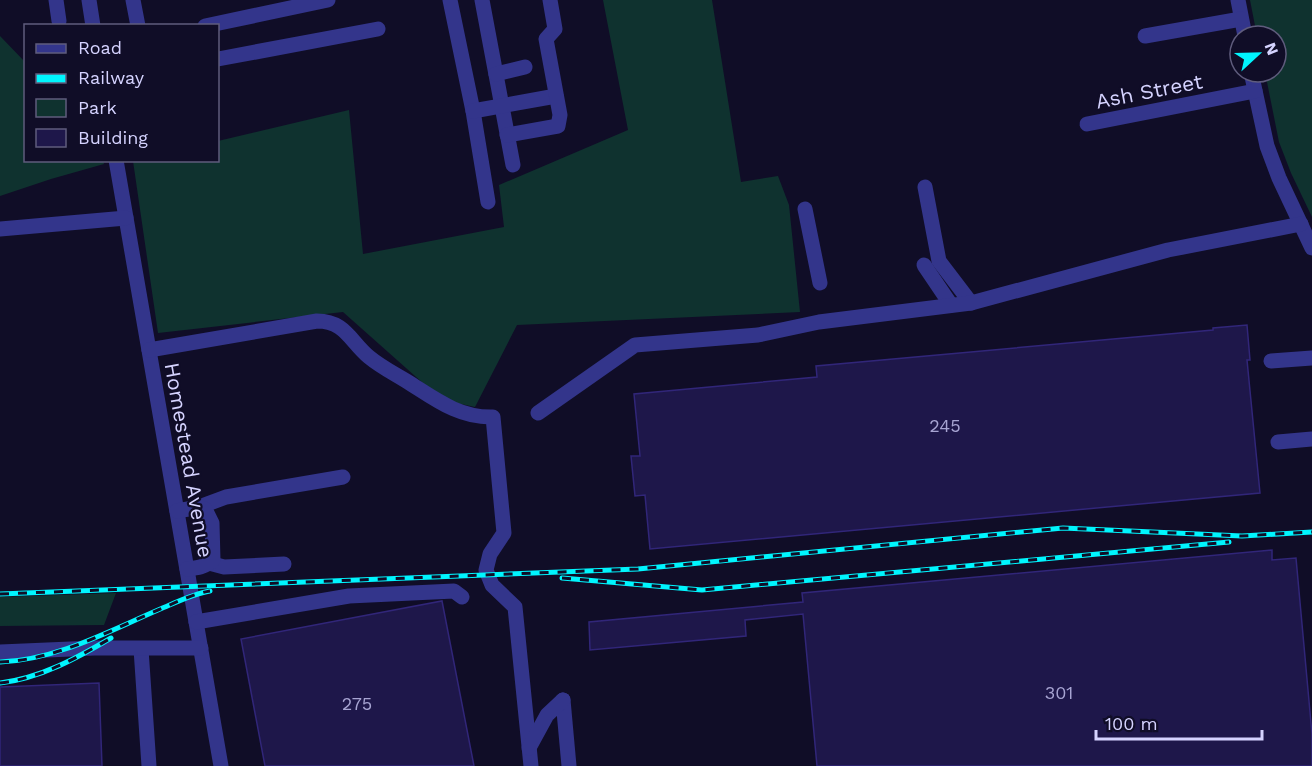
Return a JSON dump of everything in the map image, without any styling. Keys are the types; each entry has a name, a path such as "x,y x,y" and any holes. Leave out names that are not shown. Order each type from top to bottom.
{"street":[{"path":"56,0 59,21"},
{"path":"88,0 93,24"},
{"path":"133,0 138,24"},
{"path":"212,24 276,5 328,0"},
{"path":"450,0 473,111 488,202"},
{"path":"482,0 513,165"},
{"path":"507,135 558,126 560,115 546,39 555,29 550,0"},
{"path":"1238,0 1242,24"},
{"path":"1145,36 1241,19"},
{"path":"219,59 378,29"},
{"path":"496,74 525,68"},
{"path":"1253,84 1272,160 1312,248"},
{"name":"Ash Street","path":"1087,124 1254,91"},
{"path":"473,111 556,96"},
{"name":"Homestead Avenue","path":"116,162 221,766"},
{"path":"925,187 939,261 971,303"},
{"path":"805,209 819,283"},
{"path":"0,229 126,218"},
{"path":"538,413 635,345 758,334 819,322 971,303 1168,250 1301,224"},
{"path":"924,265 951,305"},
{"path":"149,350 328,321 340,326 359,349 373,360 449,408 472,416 493,417 504,532 490,554 486,570 492,585 515,608 531,766"},
{"path":"1271,361 1306,358"},
{"path":"1278,442 1312,439"},
{"path":"177,512 226,497 343,477"},
{"path":"199,507 205,509 212,523 213,560 209,564"},
{"path":"187,569 209,564 224,567 284,564"},
{"path":"196,622 349,596 454,591 462,597"},
{"path":"0,652 94,648 201,648"},
{"path":"141,649 149,766"},
{"path":"529,748 547,716 563,700 569,766"}],"green space":[{"path":"603,0 712,0 741,182 778,176 789,205 800,312 517,325 475,407 442,400 343,312 158,333 133,162 219,162 219,141 349,110 363,254 504,227 499,185 628,130"},
{"path":"1250,0 1312,0 1312,217 1279,142 1267,84 1288,84 1288,24 1255,24"},
{"path":"0,36 24,61 24,162 104,162 104,164 0,196"},
{"path":"116,593 104,625 0,626 0,597"}],"building":[{"path":"1247,325 1250,360 1247,360 1260,493 650,549 645,495 635,496 631,456 640,456 634,394 817,377 816,366"},
{"path":"1272,550 1272,560 1296,558 1312,734 1312,766 817,766 803,614 745,620 746,636 590,650 589,622 803,602 802,593"},
{"path":"442,601 474,766 265,766 241,639"},
{"path":"99,683 102,766 0,766 0,687"}],"railway":[{"path":"0,594 638,569 1063,528 1242,536 1312,532"},
{"path":"562,578 702,590 1229,542"},
{"path":"0,662 21,660 61,650 100,636 184,599 210,591"},
{"path":"0,683 44,672 72,660 111,638"}]}
